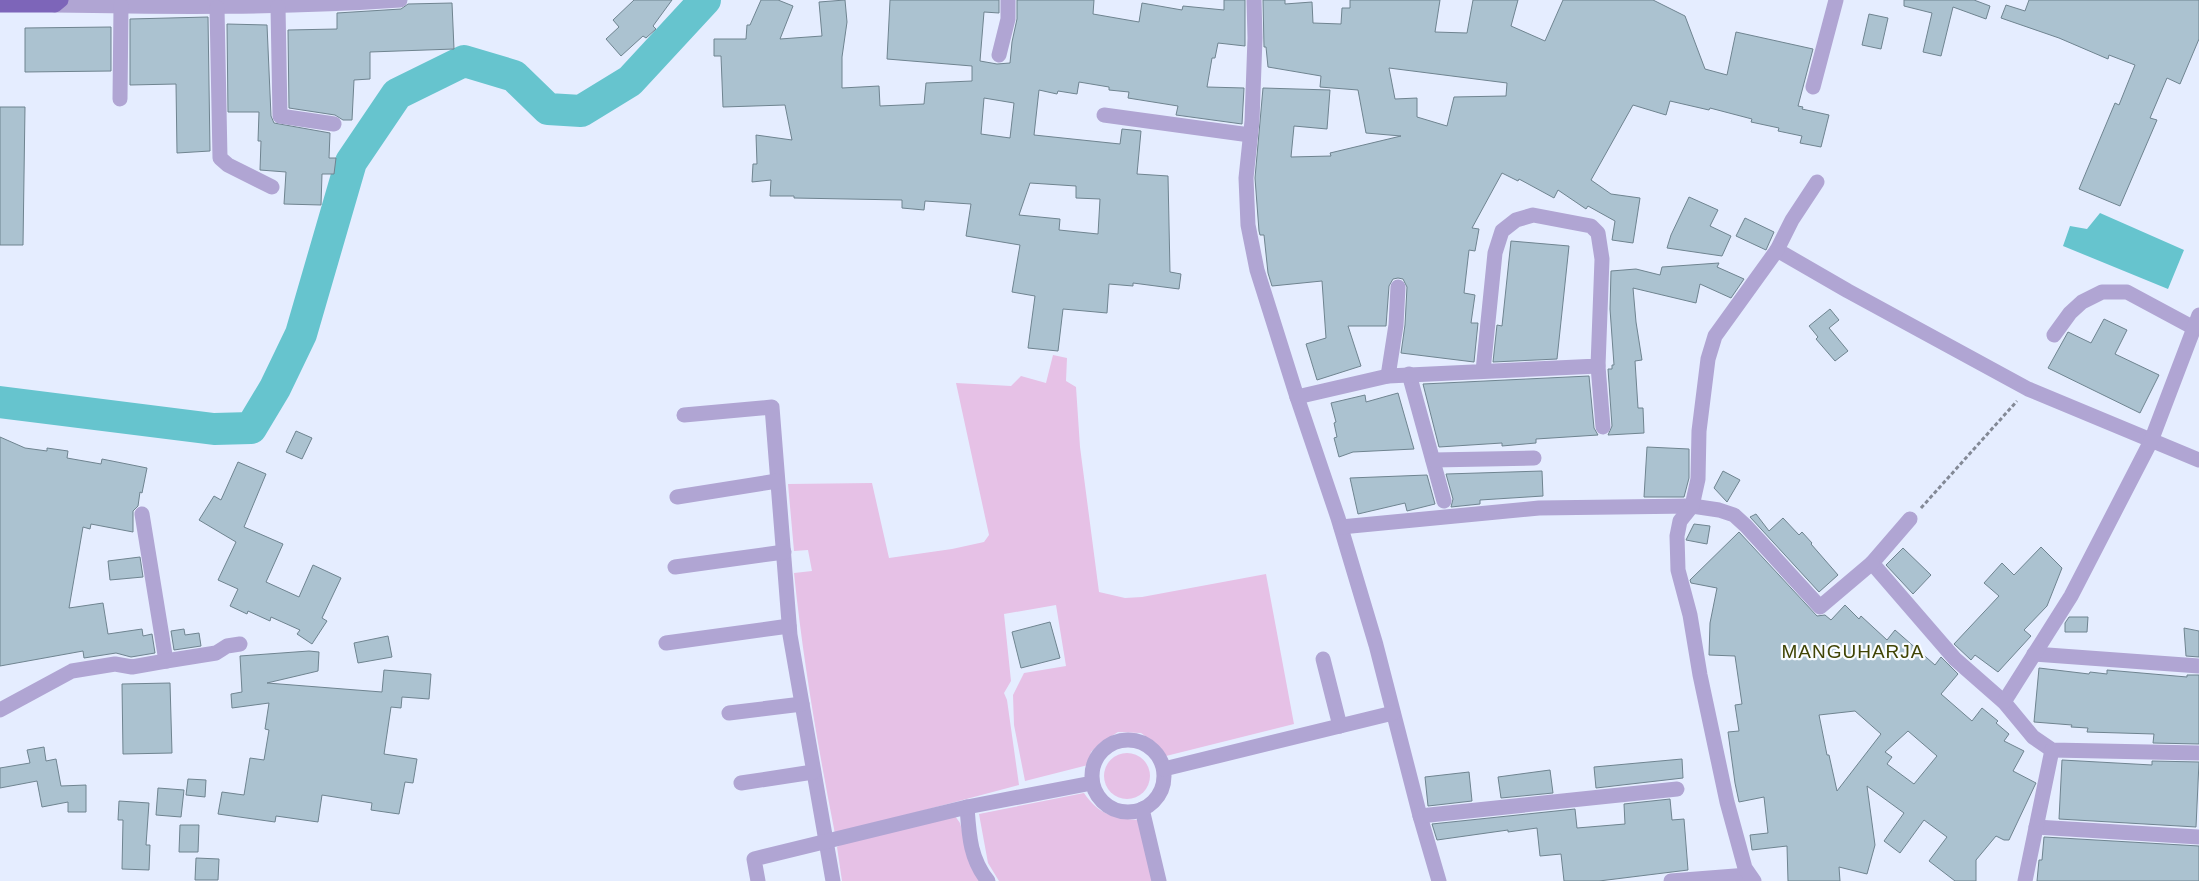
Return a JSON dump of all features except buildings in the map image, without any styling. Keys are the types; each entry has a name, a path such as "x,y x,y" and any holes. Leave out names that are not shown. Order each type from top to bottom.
{"main road":[{"path":"0,5 58,3"}],"street":[{"path":"58,3 121,6 222,5 278,7 400,0"},
{"path":"999,55 1008,19 1008,0"},
{"path":"1254,0 1255,38 1246,178 1248,224 1257,270 1341,527 1376,645 1438,881"},
{"path":"1813,87 1836,0"},
{"path":"222,5 220,158 228,165 272,187"},
{"path":"120,99 121,6"},
{"path":"278,7 280,116 334,124"},
{"path":"1104,116 1250,135"},
{"path":"1671,881 1751,878 1727,802 1700,675 1690,615 1678,570 1677,536 1680,521 1692,506 1698,479 1699,431 1708,359 1715,336 1777,250 1792,220 1817,182"},
{"path":"1483,371 1495,253 1502,231 1516,220 1533,215 1591,226 1598,233 1602,259 1598,366 1603,427"},
{"path":"1777,250 2028,389 2199,460"},
{"path":"1388,376 1396,325 1398,287"},
{"path":"2004,702 2071,596 2151,441 2197,321 2127,292 2102,292 2082,302 2070,313 2054,335"},
{"path":"1297,396 1388,376 1598,366"},
{"path":"1409,374 1444,501"},
{"path":"684,415 772,407 789,626 832,881"},
{"path":"1433,460 1534,458"},
{"path":"677,497 777,481"},
{"path":"1341,527 1539,508 1692,506 1719,510 1734,516 1820,607 1872,563 1910,519"},
{"path":"142,514 166,661"},
{"path":"675,567 784,552"},
{"path":"1872,563 1954,659 2004,702 2032,736 2052,750 2199,753"},
{"path":"666,643 789,626"},
{"path":"0,710 72,671 115,664 132,667 216,653 227,646 240,644"},
{"path":"2034,654 2199,666"},
{"path":"1323,659 1340,726"},
{"path":"728,713 802,704"},
{"path":"1164,769 1393,713"},
{"path":"1121,740 1135,740 1148,746 1159,755 1164,769 1164,781 1160,793 1153,803 1142,809 1126,812 1111,808 1099,798 1092,783 1092,769 1098,756 1108,746 1121,740"},
{"path":"2025,881 2052,750"},
{"path":"741,783 814,772"},
{"path":"758,881 754,859 967,807 1092,783"},
{"path":"1420,816 1677,789"},
{"path":"967,807 972,852 979,870 988,881"},
{"path":"1142,809 1159,881"},
{"path":"2036,827 2199,837"}],"path":[{"path":"1910,519 2028,389"}],"shaded area":[{"path":"1053,355 1067,358 1066,381 1076,387 1080,447 1099,592 1125,598 1142,597 1266,574 1294,724 1166,756 1162,756 1152,741 1141,733 1118,732 1099,744 1091,752 1088,765 1025,781 1014,725 1013,695 1024,673 1066,666 1056,605 1004,614 1011,681 1004,693 1007,700 1019,785 835,834 811,704 794,573 812,571 808,550 794,551 788,484 872,483 889,558 952,549 984,542 989,535 956,383 1011,386 1021,376 1046,383"},
{"path":"1132,753 1136,754 1146,763 1149,767 1149,785 1140,795 1132,799 1122,799 1114,795 1105,785 1104,771 1108,763 1118,754"},
{"path":"1084,793 1095,806 1107,814 1138,820 1155,881 999,881 988,863 979,814"},
{"path":"955,816 960,823 967,850 983,881 842,881 837,847 844,843"}],"water":[{"path":"2100,213 2184,250 2168,289 2063,246 2070,226 2087,229"}],"waterway":[{"path":"0,402 214,429 251,428 275,388 301,334 351,162 397,94 464,61 514,76 548,109 581,111 630,81 705,0"}],"district":[{"name":"MANGUHARJA","path":"1853,651"}]}
